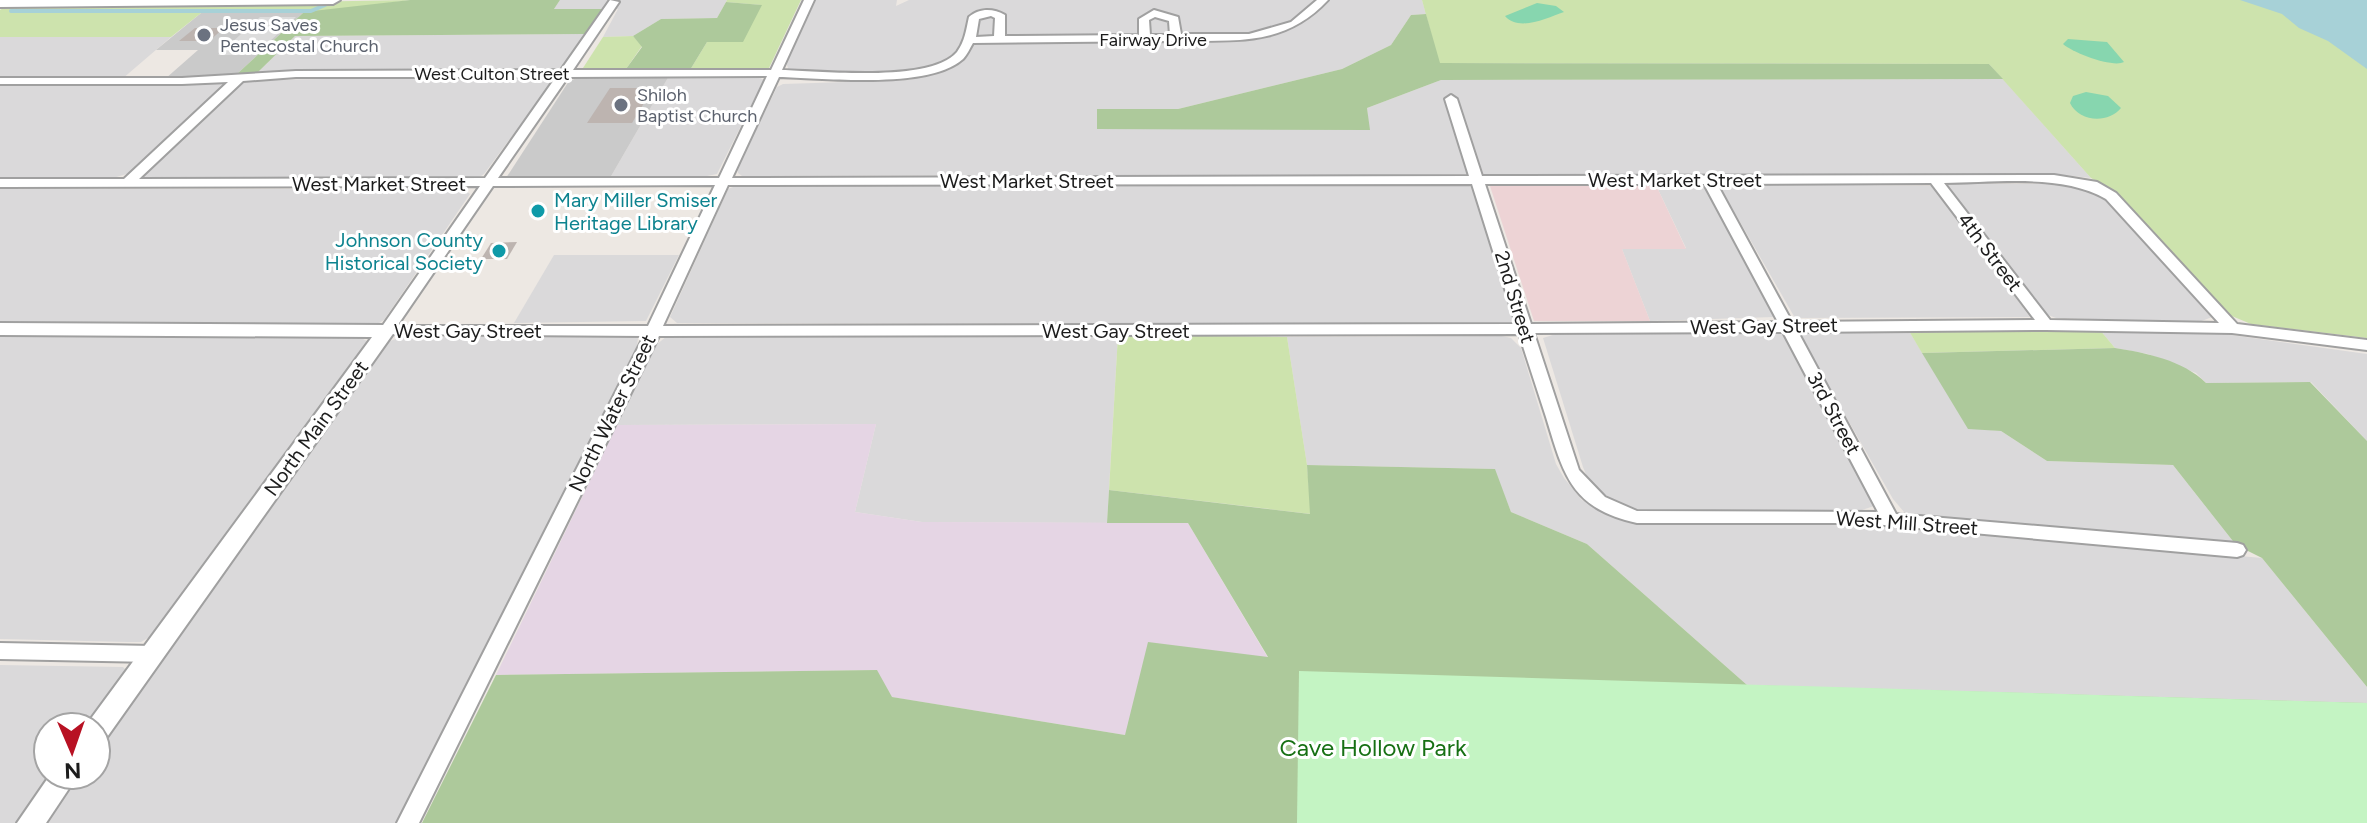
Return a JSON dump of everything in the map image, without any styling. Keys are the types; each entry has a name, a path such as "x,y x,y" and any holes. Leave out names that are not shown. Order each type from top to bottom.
{"street":[{"path":"0,3 333,0"},
{"name":"North Water Street","path":"408,823 654,330 809,0"},
{"name":"Fairway Drive","path":"970,40 1226,39 1274,32 1295,24 1323,0"},
{"name":"North Main Street","path":"111,711 386,331 614,2"},
{"name":"West Culton Street","path":"0,81 182,81 296,74 914,75 946,66 959,57 970,40 974,17 986,13 1001,17 999,40"},
{"path":"1145,40 1144,19 1154,13 1174,19 1176,40"},
{"path":"126,184 239,78"},
{"name":"2nd Street","path":"1451,99 1571,471 1584,492"},
{"name":"West Market Street","path":"0,183 2054,179 2092,185 2111,196 2232,328"},
{"name":"3rd Street","path":"1709,180 1891,520"},
{"name":"4th Street","path":"1935,180 2046,325"},
{"name":"West Gay Street","path":"0,329 1525,329 2046,325 2232,328 2367,345"},
{"name":"West Mill Street","path":"1584,492 1618,513 1637,517 1891,520 2237,550"},
{"path":"0,651 153,654"},
{"path":"30,823 53,791"}],"shaded area":[{"path":"560,0 727,0 717,18 661,19 633,36 603,37 618,9 554,9"},
{"path":"816,0 897,0 896,6 909,0 1422,0 1426,14 1411,15 1391,45 1342,69 1178,109 1098,109 1369,130 1367,108 1441,80 2003,79 2091,178 2055,174 742,176 737,169 777,87 783,84 909,80 941,71 933,66 901,72 789,71 786,62"},
{"path":"304,12 237,74 165,79 198,50 156,50 201,13"},
{"path":"260,17 296,17 255,55 218,55"},
{"path":"585,34 564,66 554,70 257,73 295,36"},
{"path":"0,37 171,37 122,79 0,78"},
{"path":"550,76 554,79 478,178 146,180 143,176 246,80"},
{"path":"583,76 669,76 610,178 506,178 569,81"},
{"path":"669,76 757,76 764,80 717,174 702,177 610,178"},
{"path":"0,83 226,84 130,173 113,178 0,178"},
{"path":"1655,183 1699,183 1708,189 1775,313 1774,317 1650,321 1622,249 1686,248"},
{"path":"1655,183 1686,249 1622,249 1650,321 1534,321 1490,186"},
{"path":"1726,183 1933,186 2030,317 1795,318 1720,187"},
{"path":"1460,184 1473,187 1515,318 1509,325 677,323 670,317 728,189 738,185"},
{"path":"2063,184 2105,196 2211,311 2212,317 2199,322 2056,318 2048,315 2040,310 1947,188 1947,185"},
{"path":"0,189 463,189 470,194 384,320 374,326 0,325"},
{"path":"554,255 679,255 646,321 514,323"},
{"path":"2100,330 2217,333 2367,354 2367,441 2311,382 2206,383 2196,373 2148,354 2115,348"},
{"path":"1771,331 1786,335 1875,500 1874,506 1856,512 1638,513 1606,501 1589,482 1583,467 1543,338 1556,334"},
{"path":"1807,331 1909,331 1968,428 2001,431 2047,461 2173,465 2236,545 1917,516 1904,512 1893,499 1801,338 1801,334"},
{"path":"0,334 359,337 367,341 160,631 141,642 128,642 0,639"},
{"path":"1118,335 1107,523 922,522 855,512 876,424 617,425 656,345 667,336"},
{"path":"402,337 638,338 637,346 399,823 45,823 68,791 112,791 112,730 390,341"},
{"path":"1287,337 1511,338 1521,348 1556,464 1564,478 1582,500 1617,518 1639,522 1854,521 2262,558 2367,687 2367,703 1747,685 1587,544 1511,512 1494,469 1307,465"},
{"path":"876,424 855,512 922,522 1188,523 1268,658 1125,735 891,697 876,670 496,675 617,425"},
{"path":"0,665 123,667 127,671 101,711 32,711 32,791 42,791 18,823 0,823"}],"green space":[{"path":"410,0 324,12 201,13 171,37 0,37 0,10 5,7"},
{"path":"410,0 560,0 554,9 602,9 585,34 295,36 257,73 237,74 304,12"},
{"path":"727,0 801,0 769,68 751,71 690,70 707,42 761,5"},
{"path":"1422,0 2367,0 2367,338 2251,324 2227,314 2117,193 2091,178 1989,64 1439,63"},
{"path":"726,2 762,5 743,42 707,42 690,70 626,69 642,47 633,36 661,19 717,18"},
{"path":"1537,3 1556,6 1564,12 1525,23 1511,21 1505,16"},
{"path":"1426,14 1440,63 1989,64 2003,79 1441,80 1367,108 1370,130 1097,129 1097,109 1178,109 1342,69 1391,45 1411,15"},
{"path":"633,36 642,46 626,69 583,68 603,37"},
{"path":"2068,39 2107,42 2124,62 2111,63 2084,55 2063,44"},
{"path":"2086,92 2108,96 2121,108 2109,117 2094,119 2080,114 2070,103 2073,96"},
{"path":"2100,330 2115,348 1922,353 1909,331"},
{"path":"1118,335 1287,337 1307,465 1311,514 1109,490"},
{"path":"2115,348 2175,363 2206,383 2310,382 2367,441 2367,687 2262,558 2236,545 2173,465 2047,461 2001,431 1968,429 1922,353"},
{"path":"1307,465 1495,469 1511,512 1587,544 1747,685 2367,703 2367,823 422,823 496,675 877,670 892,697 1125,735 1148,642 1268,657 1188,523 1107,523 1109,490 1310,514"},
{"name":"Cave Hollow Park","path":"1299,671 2367,703 2367,823 1297,823"}],"water":[{"path":"2240,0 2367,0 2367,69 2328,41 2299,28 2282,14"}],"building":[{"name":"Jesus Saves Pentecostal Church","path":"195,28 224,28 209,41 179,41"},
{"name":"Shiloh Baptist Church","path":"610,88 653,88 632,123 587,123"},
{"name":"Johnson County Historical Society","path":"517,242 507,259 481,259 491,243"}],"waterway":[{"path":"11,11 311,11 325,5"}],"place":[{"name":"Jesus Saves Pentecostal Church","path":"204,35"},
{"name":"Shiloh Baptist Church","path":"621,105"},
{"name":"Mary Miller Smiser Heritage Library","path":"538,211"},
{"name":"Johnson County Historical Society","path":"499,251"}]}
